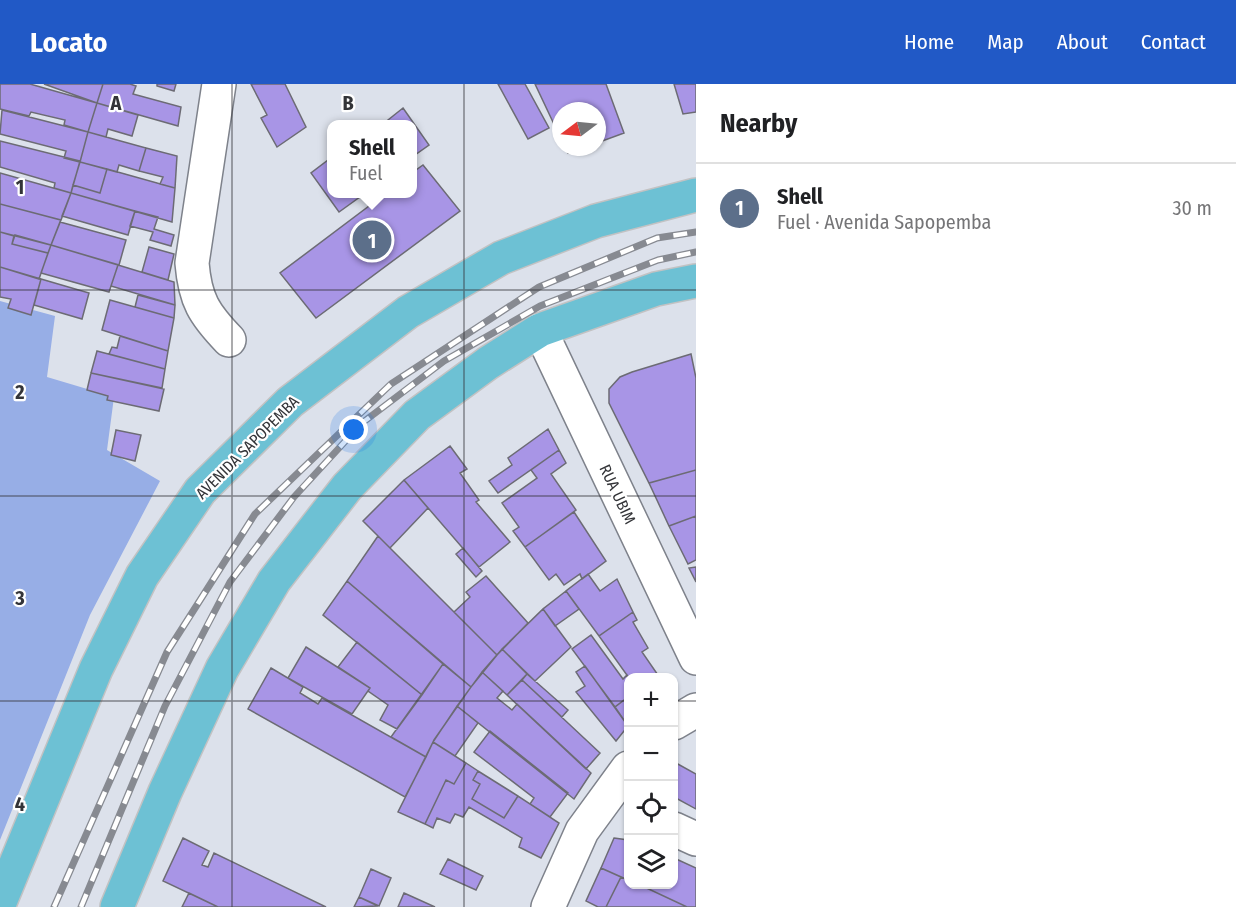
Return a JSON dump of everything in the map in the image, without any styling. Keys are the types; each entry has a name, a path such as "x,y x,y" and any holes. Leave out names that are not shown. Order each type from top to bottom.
{"main road":[{"name":"AVENIDA SAPOPEMBA","path":"0,902 96,669 142,576 200,491 290,402 408,312 501,258 596,220 696,195"},
{"path":"117,907 165,792 222,669 274,581 347,487 417,415 488,363 540,330 656,289 696,281"}],"street":[{"path":"219,84 192,263 194,287 201,306 229,340"},
{"name":"RUA UBIM","path":"540,330 696,658"},
{"path":"678,721 696,710"},
{"path":"548,907 582,831 617,803 624,781"},
{"path":"678,831 696,840"}],"shaded area":[{"path":"0,301 55,316 47,377 114,397 107,450 160,481 90,615 0,840"}],"building":[{"path":"0,84 30,84 97,103 88,132 64,125 65,120 31,112 29,116 0,109"},
{"path":"44,84 103,84 97,103"},
{"path":"103,84 130,84 136,86 133,94 181,107 178,126 97,103"},
{"path":"157,84 176,84 174,91 157,86"},
{"path":"251,84 285,84 306,127 277,147 261,118 267,115"},
{"path":"498,84 525,84 549,128 528,139"},
{"path":"535,84 606,84 624,133 606,140 606,102 552,102 552,120"},
{"path":"674,84 696,84 696,112 683,114"},
{"path":"97,103 138,115 132,136 108,129 106,137 88,132"},
{"path":"403,108 411,120 388,120"},
{"path":"2,110 88,132 80,162 64,158 66,151 0,134"},
{"path":"417,128 429,145 417,153"},
{"path":"88,132 146,148 139,171 119,165 117,172 80,162"},
{"path":"0,141 80,161 71,193 54,188 55,183 0,167"},
{"path":"146,148 177,156 175,188 160,184 163,177 139,171"},
{"path":"327,161 327,195 311,173"},
{"path":"80,162 107,169 100,193 73,185"},
{"path":"423,165 460,211 316,318 280,273 380,198 417,198 417,169"},
{"path":"107,169 175,188 172,222 71,193 73,185 100,193"},
{"path":"0,173 71,193 61,220 0,204"},
{"path":"71,193 135,211 128,235 62,216"},
{"path":"329,198 358,198 339,212"},
{"path":"0,204 61,220 51,245 0,232"},
{"path":"135,211 158,217 154,229 174,235 171,246 150,240 153,232 130,226"},
{"path":"60,222 126,240 119,265 51,245"},
{"path":"0,232 14,236 12,244 48,253 39,279 0,267"},
{"path":"15,235 51,245 48,253 12,244"},
{"path":"51,245 118,265 109,292 41,273"},
{"path":"149,247 174,254 168,280 142,272"},
{"path":"118,265 174,282 175,305 111,286"},
{"path":"0,267 41,279 31,315 8,308 11,299 0,297"},
{"path":"41,279 89,293 82,319 34,305"},
{"path":"138,295 175,305 174,318 135,307"},
{"path":"110,300 174,318 168,351 102,330"},
{"path":"120,336 168,351 165,369 109,354 112,347 117,348"},
{"path":"97,351 165,369 162,388 91,373"},
{"path":"691,354 696,378 696,470 649,483 609,403 609,389 620,377"},
{"path":"91,373 164,389 159,411 107,400 108,396 87,390"},
{"path":"548,429 559,450 498,493 489,481 512,465 508,458"},
{"path":"116,430 141,435 135,461 111,455"},
{"path":"450,446 467,469 460,473 479,500 476,502 510,542 479,567 404,480"},
{"path":"559,450 566,463 551,474 576,510 525,547 513,531 519,527 502,503 537,478 531,470"},
{"path":"696,470 696,516 669,526 649,483"},
{"path":"404,480 428,508 390,548 363,521"},
{"path":"574,512 606,561 582,579 580,574 564,585 556,574 549,580 525,547"},
{"path":"696,516 696,560 688,564 669,526"},
{"path":"378,536 497,655 471,687 347,581"},
{"path":"463,548 482,571 476,577 456,554"},
{"path":"696,567 696,582 689,568"},
{"path":"588,574 600,591 617,579 633,612 599,636 566,591"},
{"path":"486,576 528,623 497,655 454,612 470,597 466,592"},
{"path":"347,581 443,664 422,695 323,615"},
{"path":"566,591 579,609 555,626 543,609"},
{"path":"543,609 571,647 535,681 502,649"},
{"path":"633,612 637,620 633,622 648,648 642,652 657,673 625,673 599,636"},
{"path":"591,635 624,678 624,700 615,707 572,649"},
{"path":"357,642 422,695 397,729 380,720 388,705 368,691 370,688 338,667"},
{"path":"306,647 370,688 352,714 288,678"},
{"path":"502,649 527,674 507,695 482,672"},
{"path":"443,664 471,687 434,740 426,757 391,737"},
{"path":"585,666 624,720 624,731 616,741 576,692 585,686 576,672"},
{"path":"271,668 303,687 300,693 318,704 322,698 426,757 405,797 248,709"},
{"path":"482,672 503,691 497,698 512,710 517,704 591,773 574,799 457,706"},
{"path":"527,674 568,710 562,717 522,680"},
{"path":"522,680 600,753 586,769 507,695"},
{"path":"624,700 624,720 615,707"},
{"path":"457,706 478,723 455,756 433,742"},
{"path":"490,731 568,793 550,817 530,804 534,798 474,752"},
{"path":"433,742 466,763 454,784 446,780 425,824 398,812"},
{"path":"466,763 478,771 473,780 480,784 472,799 504,818 518,796 559,823 541,858 519,847 522,838 469,807 463,817 455,814 450,823 437,818 433,828 425,824 446,780 454,784"},
{"path":"678,764 696,774 696,809 678,799"},
{"path":"478,771 518,796 504,818 472,799 480,784 473,780"},
{"path":"183,838 209,851 202,865 208,867 214,853 326,907 218,907 163,881"},
{"path":"614,838 624,839 624,878 601,868"},
{"path":"448,859 483,876 476,890 440,874"},
{"path":"678,860 696,868 696,907 687,907 649,889 678,889"},
{"path":"601,868 621,877 606,907 598,907 586,901"},
{"path":"371,869 391,878 379,906 359,897"},
{"path":"621,877 624,878 624,889 649,889 687,907 606,907"},
{"path":"189,893 218,907 182,907"},
{"path":"404,893 435,907 398,907"},
{"path":"359,897 378,906 354,907"}],"railway":[{"path":"54,907 167,652 255,514 391,384 539,287 657,238 696,232"},
{"path":"81,907 165,706 230,582 294,497 362,423 444,361 540,306 658,260 696,252"}],"place":[{"name":"Shell","path":"372,240"}]}
